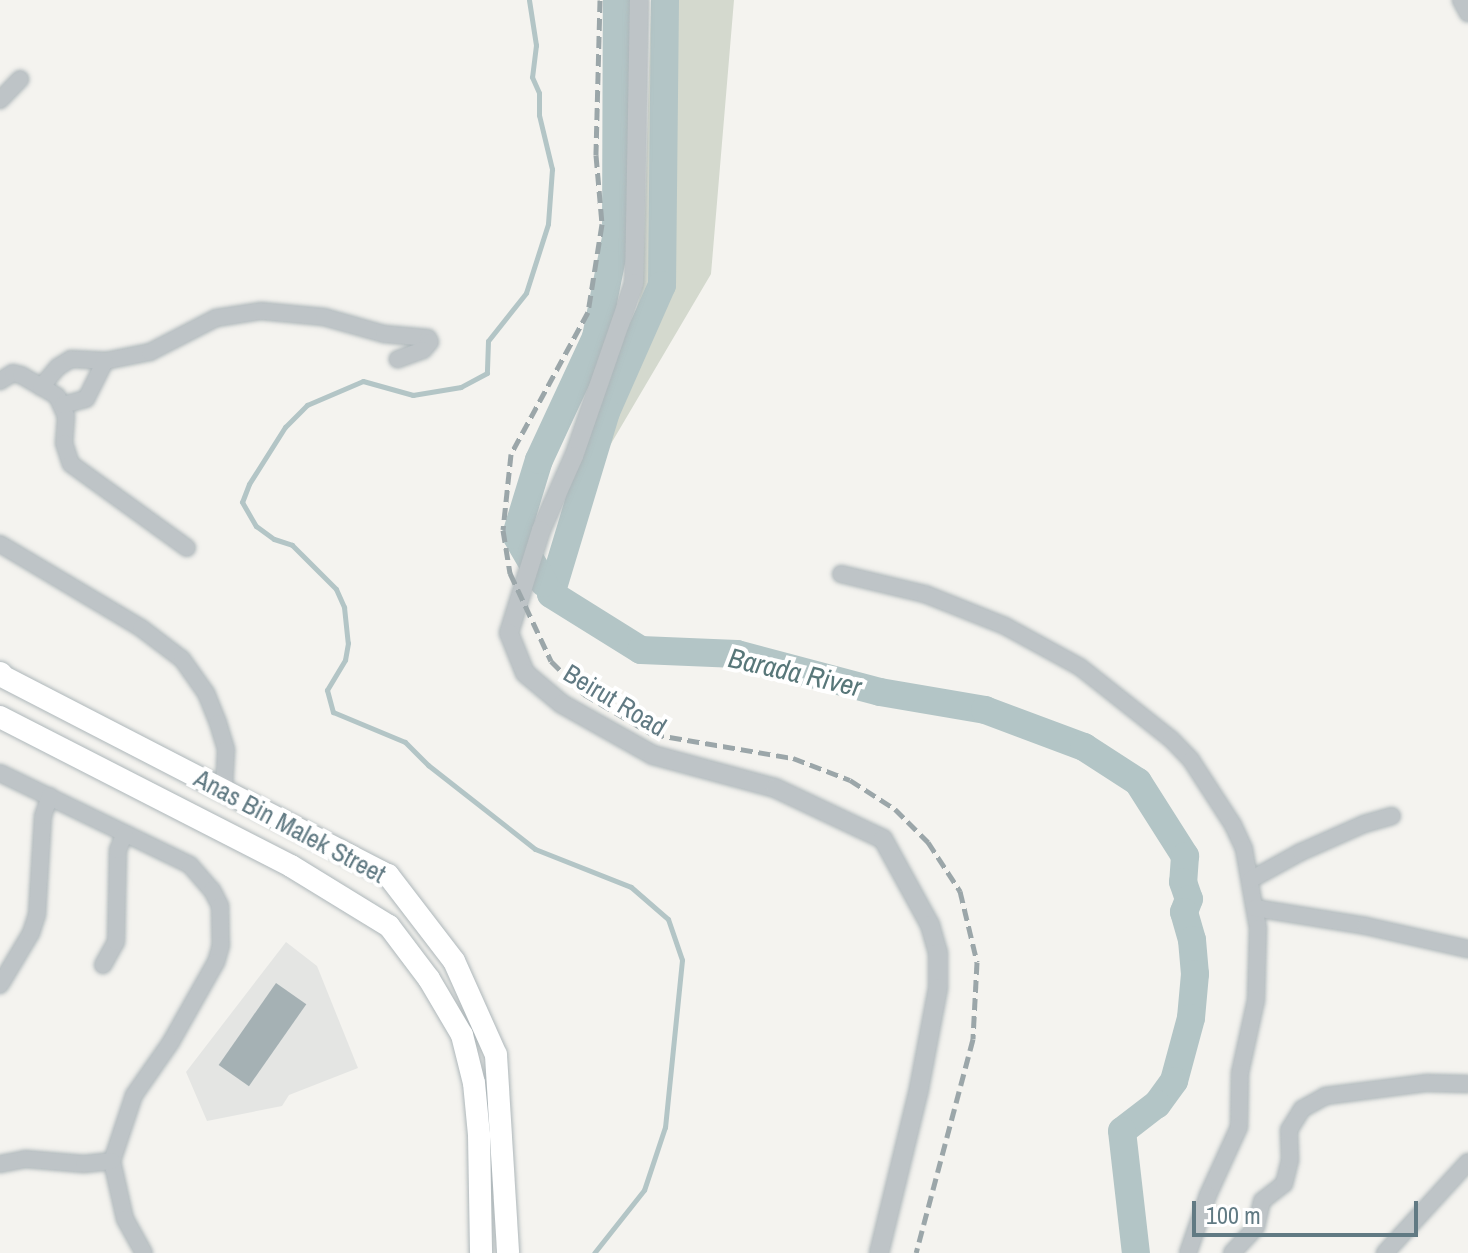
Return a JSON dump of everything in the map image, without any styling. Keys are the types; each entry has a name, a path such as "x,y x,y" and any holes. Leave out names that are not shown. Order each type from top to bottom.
{"main road":[{"name":"Anas Bin Malek Street","path":"0,675 388,875 454,961 496,1055 508,1253"},
{"name":"Anas Bin Malek Street","path":"0,717 291,866 389,926 429,979 462,1035 474,1083 479,1135 481,1253"}],"street":[{"name":"Beirut Road","path":"639,0 634,283 574,456 541,530 509,633 525,673 562,704 653,755 775,788 883,839 930,925 938,953 938,988 919,1089 879,1253"},
{"path":"1461,0 1468,13"},
{"path":"0,100 20,79"},
{"path":"41,387 58,367 71,359 105,361 150,352 216,318 261,311 324,317 384,334 428,338 430,342 423,350 398,359"},
{"path":"63,405 86,399 105,361"},
{"path":"0,381 13,373 41,387 63,405 64,443 71,464 187,548"},
{"path":"0,544 141,628 182,659 206,693 218,723 226,750 224,788"},
{"path":"841,574 925,594 1005,626 1080,667 1152,722 1191,760 1233,825 1244,849 1258,928 1256,1000 1240,1073 1239,1127 1208,1195 1188,1253"},
{"path":"0,773 190,865 212,890 223,923 216,962 171,1042 134,1095 112,1161 125,1219 144,1253"},
{"path":"0,985 31,933 37,914 43,816 50,796"},
{"path":"1250,880 1301,852 1364,824 1392,816"},
{"path":"103,965 116,942 118,850 125,833"},
{"path":"1255,908 1366,926 1468,949"},
{"path":"1232,1253 1256,1227 1262,1201 1284,1184 1290,1160 1289,1130 1302,1109 1325,1096 1427,1083 1468,1084"},
{"path":"0,1164 25,1159 84,1164 112,1161"},
{"path":"1385,1253 1468,1162"}],"shaded area":[{"path":"651,0 734,0 711,274 579,498 618,381 643,284"},
{"path":"286,942 317,966 358,1068 289,1095 282,1106 207,1121 186,1072"}],"building":[{"path":"276,983 306,1004 249,1086 219,1065"}],"waterway":[{"path":"529,0 536,45 532,77 539,93 539,115 552,169 548,224 526,293 488,341 487,373 461,387 413,395 363,381 307,405 285,427 249,484 242,502 256,526 274,539 292,545 336,589 344,607 348,643 345,660 327,690 333,712 405,742 428,765 535,849 631,887 668,919 682,960 665,1127 644,1190 594,1253"},
{"path":"544,583 516,535 539,460 596,337 616,238 617,0"},
{"name":"Barada River","path":"665,0 662,285 606,412 551,594 641,650 737,654 880,692 985,710 1084,747 1138,782 1185,856 1183,882 1189,899 1184,912 1192,940 1195,974 1191,1018 1174,1081 1157,1104 1122,1131 1136,1253"}],"railway":[{"path":"600,0 596,155 602,224 588,312 511,454 503,530 510,573 551,661 584,694 652,734 793,758 850,780 895,809 928,842 960,891 977,962 973,1039 916,1253"}]}
